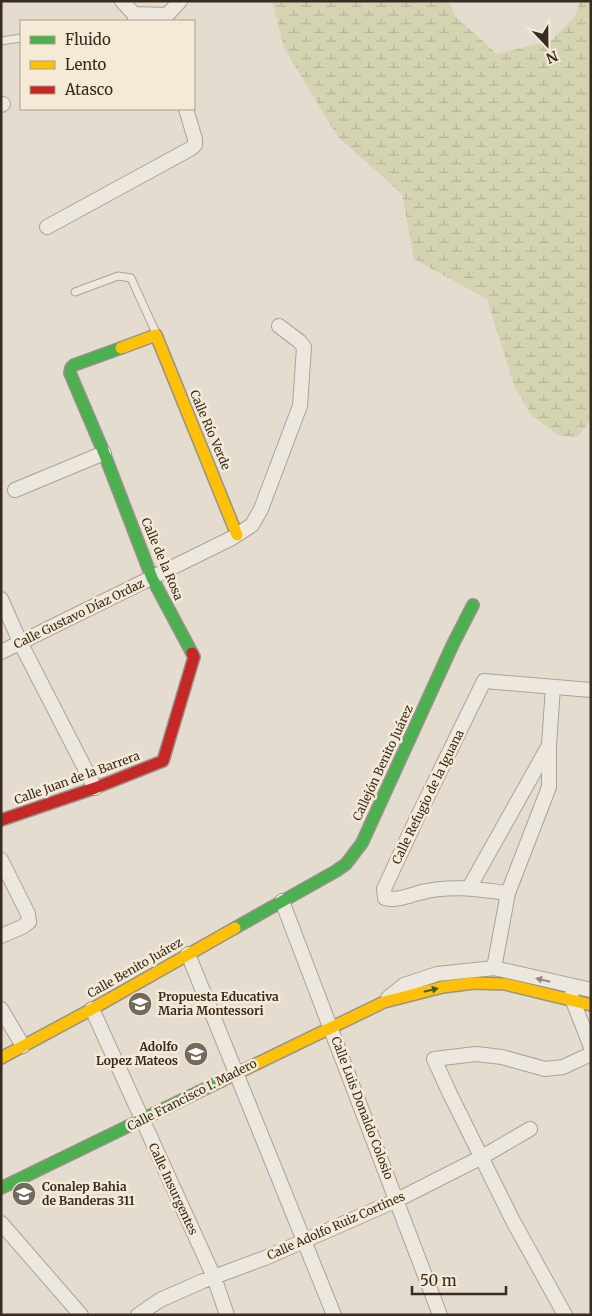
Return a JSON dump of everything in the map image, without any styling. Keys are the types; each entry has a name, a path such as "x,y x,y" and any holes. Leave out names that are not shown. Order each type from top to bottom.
{"street":[{"path":"122,1 135,18 167,15 180,1"},
{"path":"47,227 195,145 186,110"},
{"name":"Calle Gustavo Díaz Ordaz","path":"1,652 21,644 237,535 252,525 261,509 300,406 304,347 279,326"},
{"name":"Calle de la Rosa","path":"156,336 74,365 70,373 104,453 152,578 194,657 163,761"},
{"name":"Calle Río Verde","path":"156,336 237,535"},
{"path":"15,490 104,453"},
{"path":"1,599 21,644 95,788"},
{"name":"Callejón Benito Juárez","path":"282,901 341,868 354,855 362,843 453,644 473,605"},
{"name":"Calle Refugio de la Iguana","path":"508,893 469,888 428,890 390,900 385,898 384,889 484,682 591,690"},
{"path":"494,968 508,893 549,787 549,745 553,687"},
{"path":"469,888 549,745"},
{"name":"Calle Juan de la Barrera","path":"1,820 95,788 163,761"},
{"path":"1,860 28,914 29,922 1,936"},
{"name":"Calle Benito Juárez","path":"1,1058 92,1009 282,901"},
{"name":"Calle Luis Donaldo Colosio","path":"282,901 440,1315"},
{"path":"188,954 334,1315"},
{"name":"Calle Francisco I. Madero","path":"384,1002 404,985 437,974 494,968 591,990"},
{"name":"Calle Francisco I. Madero","path":"1,1188 384,1002 438,988 486,983 506,984 573,1003 591,1005"},
{"path":"567,985 591,1047"},
{"path":"1,1009 23,1046"},
{"name":"Calle Insurgentes","path":"92,1009 214,1278 227,1315"},
{"path":"565,1315 512,1221 434,1059 476,1054 502,1057 545,1069 562,1067 591,1054"},
{"name":"Calle Adolfo Ruiz Cortines","path":"138,1315 160,1300 265,1258 397,1200 482,1157 530,1129"},
{"path":"1,1224 81,1315"}],"lane":[{"path":"1,42 20,38"},
{"path":"76,292 118,276 131,278 156,336"}],"green space":[{"path":"272,1 449,1 456,17 497,54 552,40 575,16 580,1 591,1 591,420 577,437 560,436 532,416 514,386 487,299 414,259 402,194 338,137 284,48"}],"traffic: fast":[{"path":"121,348 74,365 70,373 104,453 152,578 192,653"},
{"path":"235,928 336,871 346,864 362,843 453,644 473,605"},
{"path":"1,1188 221,1081"}],"traffic: slow":[{"path":"121,348 156,335 237,535"},
{"path":"1,1058 235,928"},
{"path":"221,1081 384,1002 443,987 474,983 505,984 591,1005"}],"traffic: jam":[{"path":"1,820 95,788 163,761 194,657 192,653"}],"place":[{"name":"Propuesta Educativa Maria Montessori","path":"140,1004"},
{"name":"Adolfo Lopez Mateos","path":"196,1054"},
{"name":"Conalep Bahia de Banderas 311","path":"24,1194"}]}
